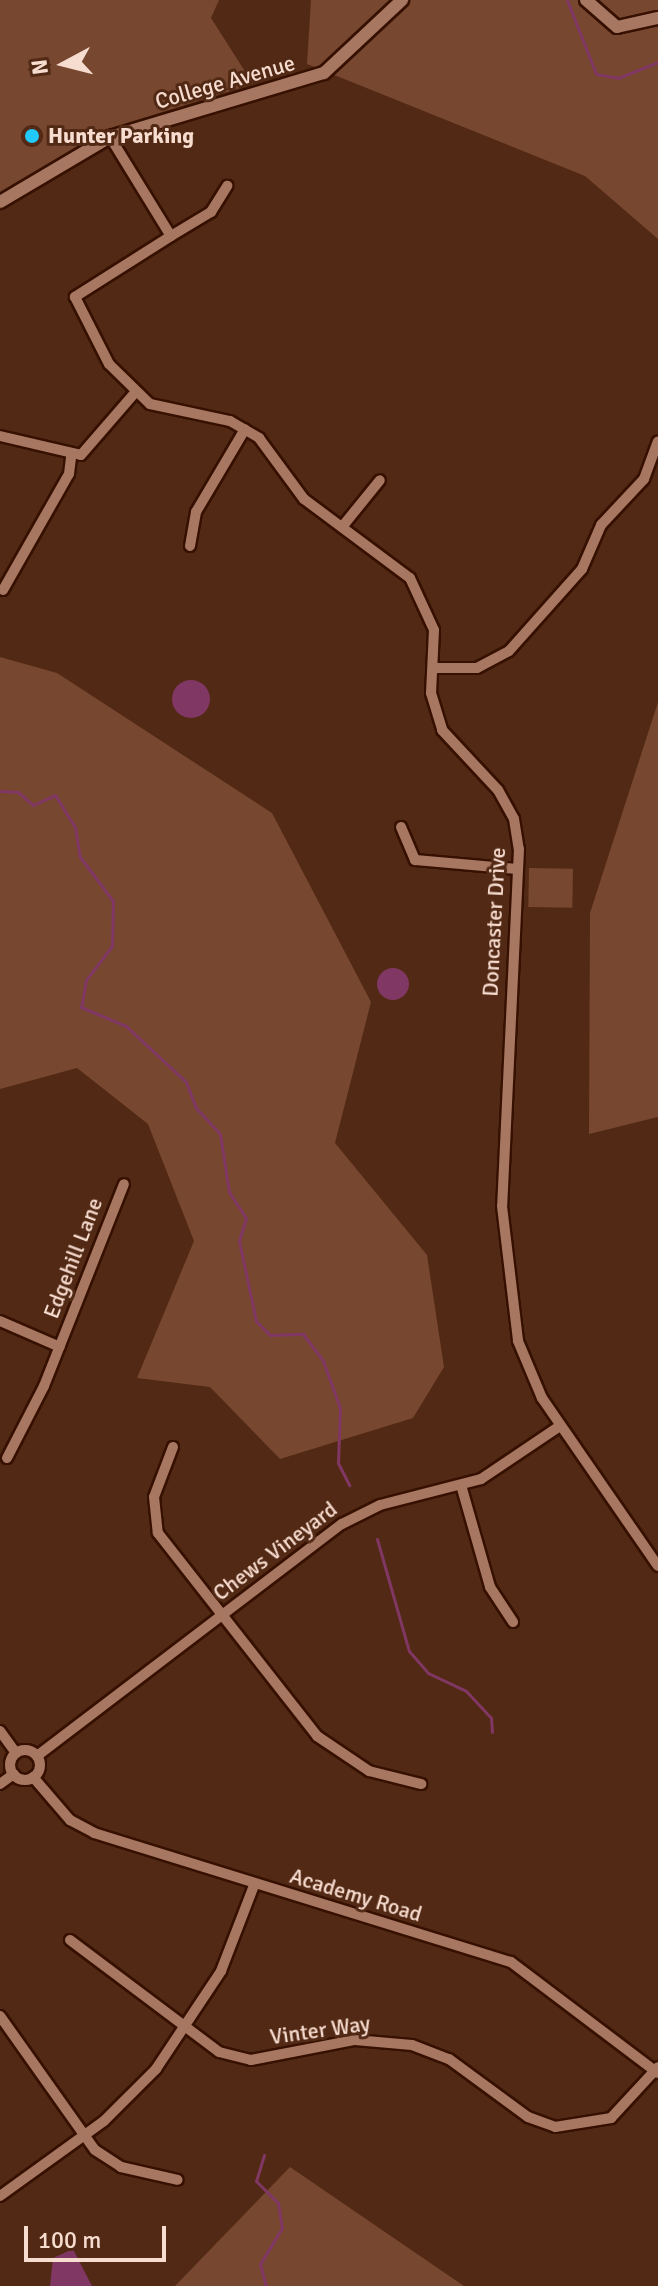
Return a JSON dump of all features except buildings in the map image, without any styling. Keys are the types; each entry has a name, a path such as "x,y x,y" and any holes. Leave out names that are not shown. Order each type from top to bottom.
{"street":[{"name":"College Avenue","path":"0,202 110,137 324,73 402,0"},
{"path":"586,0 617,27 658,18"},
{"path":"110,137 171,236"},
{"path":"0,436 71,457 87,450 133,395 75,297 211,212 227,186"},
{"name":"Doncaster Drive","path":"133,395 245,429 268,447 304,499 423,596 434,630 431,693 442,730 506,802 518,869 503,1232 518,1341 560,1426 658,1566"},
{"path":"190,546 196,512 245,429"},
{"path":"434,668 477,668 509,651 582,569 601,525 644,479 658,441"},
{"path":"3,590 69,474 71,457"},
{"path":"342,527 380,480"},
{"path":"401,827 415,860 518,869"},
{"name":"Edgehill Lane","path":"7,1458 60,1347 124,1184"},
{"path":"0,1321 60,1347"},
{"name":"Chews Vineyard","path":"37,1756 361,1513 461,1485 496,1471 560,1426"},
{"path":"173,1447 157,1486 153,1521 222,1616 317,1736 369,1771 421,1784"},
{"path":"461,1485 490,1587 513,1622"},
{"path":"0,1731 16,1753 14,1774"},
{"path":"0,1784 14,1774 33,1777 37,1756 16,1753"},
{"name":"Academy Road","path":"33,1777 80,1827 511,1962 657,2070"},
{"path":"0,2196 82,2138 133,2095 185,2032 221,1971 255,1883"},
{"name":"Vinter Way","path":"70,1940 185,2032 219,2052 251,2060 355,2040 412,2045 466,2069 528,2117 571,2129 622,2111 657,2070"},
{"path":"0,2016 82,2138 121,2167 178,2180"}],"shaded area":[{"path":"0,0 219,0 211,18 253,84 114,127 0,193"},
{"path":"311,0 658,0 658,239 585,176 307,64"},
{"path":"0,657 57,673 272,813 371,1002 335,1143 427,1255 444,1367 413,1418 280,1459 210,1387 137,1378 194,1241 148,1124 77,1068 0,1089"},
{"path":"191,680 204,686 210,699 204,712 191,718 178,712 172,699 178,686"},
{"path":"658,702 658,1117 589,1134 590,913"},
{"path":"529,868 573,869 572,908 528,907"},
{"path":"393,968 404,973 409,984 404,995 393,1000 382,995 377,984 382,973"},
{"path":"290,2167 464,2286 175,2286"},
{"path":"73,2249 92,2286 50,2286 53,2258"}],"waterway":[{"path":"567,0 596,74 618,78 658,62"},
{"path":"0,791 18,792 33,805 55,795 75,827 80,857 113,901 112,946 86,980 81,1007 126,1026 186,1082 196,1108 220,1134 229,1192 246,1218 239,1241 256,1321 270,1335 303,1334 323,1361 340,1408 338,1463 349,1485"},
{"path":"377,1539 409,1651 428,1673 466,1691 491,1718 492,1732"},
{"path":"264,2155 256,2181 278,2203 282,2228 260,2264 266,2286"}],"place":[{"name":"Hunter Parking","path":"32,136"}]}
